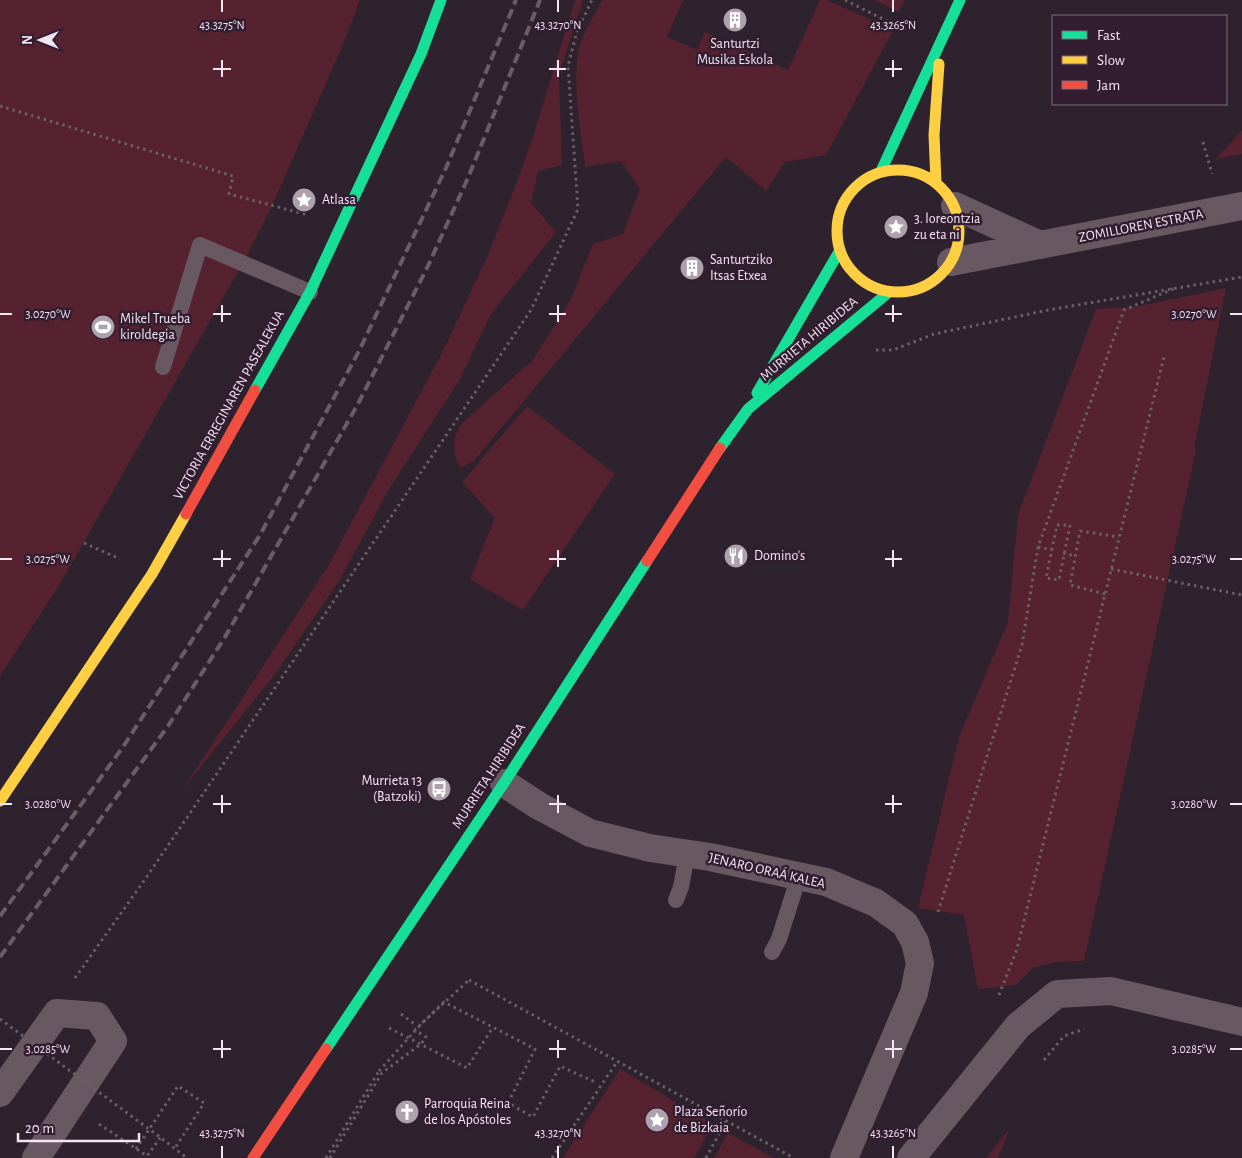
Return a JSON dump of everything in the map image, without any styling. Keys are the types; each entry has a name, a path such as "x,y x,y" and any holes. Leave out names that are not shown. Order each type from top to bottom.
{"street":[{"name":"VICTORIA ERREGINAREN PASEALEKUA","path":"0,802 152,574 310,292 421,54 441,0"},
{"path":"881,172 940,48 960,0"},
{"path":"936,182 934,135 940,48"},
{"path":"955,206 958,223 958,243 951,262 940,276 924,287 907,292 889,292 873,287 858,278 847,266 840,250 836,231 840,211 848,194 862,180 881,172 897,169 920,172 936,182 955,206 1040,246"},
{"name":"ZOMILLOREN ESTRATA","path":"951,262 1242,206"},
{"name":"MURRIETA HIRIBIDEA","path":"748,409 840,250"},
{"name":"MURRIETA HIRIBIDEA","path":"253,1158 504,783 736,423 748,409 889,292"},
{"name":"JENARO ORAÁ KALEA","path":"504,783 534,803 590,833 650,848 826,882 876,903 906,924 915,942 920,963 914,993 844,1158"},
{"path":"912,1158 1018,1026 1057,994 1111,991 1242,1022"},
{"path":"0,1094 57,1013 97,1016 113,1041 36,1158"}],"lane":[{"path":"164,367 200,245 310,292"},
{"path":"676,900 681,887 687,854"},
{"path":"772,952 779,939 799,876"}],"path":[{"path":"72,982 146,878 531,310 578,209 568,66 577,31 592,0"},
{"path":"845,0 904,29"},
{"path":"0,106 233,176 229,194 342,225"},
{"path":"1203,142 1212,174"},
{"path":"876,350 893,350 934,334 1048,310 1242,277"},
{"path":"936,918 1022,644 1038,548 1124,310 1175,288"},
{"path":"998,996 1017,949 1164,357"},
{"path":"1057,525 1070,525 1063,553 1059,580 1046,578 1057,525"},
{"path":"1105,594 1070,585 1080,531 1119,537"},
{"path":"1038,548 1052,550"},
{"path":"1063,553 1075,556"},
{"path":"1111,569 1242,595"},
{"path":"326,1158 379,1072 422,1023 469,980 794,1158"},
{"path":"330,1158 382,1074 421,1044 426,1037 415,1030 444,1002 535,1049 508,1103 534,1117 560,1066 595,1082"},
{"path":"400,1014 416,1025"},
{"path":"0,1019 188,1158"},
{"path":"389,1028 467,1068 492,1027"},
{"path":"1044,1060 1064,1036 1088,1028"},
{"path":"552,1158 617,1062"},
{"path":"136,1149 178,1086 204,1103 175,1148"},
{"path":"91,1119 147,1156 160,1138"},
{"path":"706,1158 726,1120"}],"shaded area":[{"name":"Mikel Trueba kiroldegia","path":"0,0 360,0 341,49 272,206 243,263 60,584 0,676"},
{"path":"575,0 583,0 559,75 562,165 538,171 531,203 556,232 491,314 460,379 388,491 339,581 276,673 183,789 327,568 443,351 488,255 510,200 532,140"},
{"path":"602,0 683,0 667,37 697,50 705,32 788,70 820,0 826,0 894,29 826,155 785,162 766,191 726,157 474,461 460,468 455,456 454,441 460,425 533,360 571,299 593,244 623,234 640,189 621,161 585,167 577,104 576,71 581,42"},
{"path":"874,0 905,0 899,12"},
{"path":"1242,130 1242,154 1216,159"},
{"path":"1226,288 1194,449 1196,450 1084,961 1056,962 1033,968 1016,985 978,989 964,915 918,908 959,737 1008,622 1018,515 1096,309 1135,307"},
{"path":"527,406 615,474 523,610 470,579 495,518 462,482"},
{"path":"620,1069 713,1124 694,1158 563,1158"},
{"path":"1010,1128 998,1158 986,1158"},
{"path":"728,1133 774,1158 714,1158"}],"railway":[{"path":"0,916 123,747 260,535 359,351 446,168 516,0"},
{"path":"0,957 168,726 225,637 358,404 427,268 468,178 540,0"}],"traffic: fast":[{"path":"255,390 310,292 421,54 441,0"},
{"path":"881,171 960,0"},
{"path":"757,393 840,250"},
{"path":"720,448 748,409 889,292"},
{"path":"326,1049 504,783 647,561"}],"traffic: slow":[{"path":"936,182 934,135 939,64"},
{"path":"898,170 921,174 941,188 955,208 959,231 955,254 941,274 921,288 898,292 875,288 855,274 841,254 837,231 841,208 855,188 875,174 898,170"},
{"path":"0,801 152,574 186,514"}],"traffic: jam":[{"path":"186,514 255,390"},
{"path":"647,561 720,448"},
{"path":"253,1158 326,1049"}],"place":[{"name":"Santurtzi Musika Eskola","path":"735,20"},
{"name":"Atlasa","path":"304,200"},
{"name":"3. loreontzia zu eta ni","path":"896,227"},
{"name":"Santurtziko Itsas Etxea","path":"692,268"},
{"name":"Mikel Trueba kiroldegia","path":"103,327"},
{"name":"Domino's","path":"736,556"},
{"name":"Murrieta 13 (Batzoki)","path":"439,789"},
{"name":"Parroquia Reina de los Apóstoles","path":"407,1112"},
{"name":"Plaza Señorío de Bizkaia","path":"657,1120"}]}
